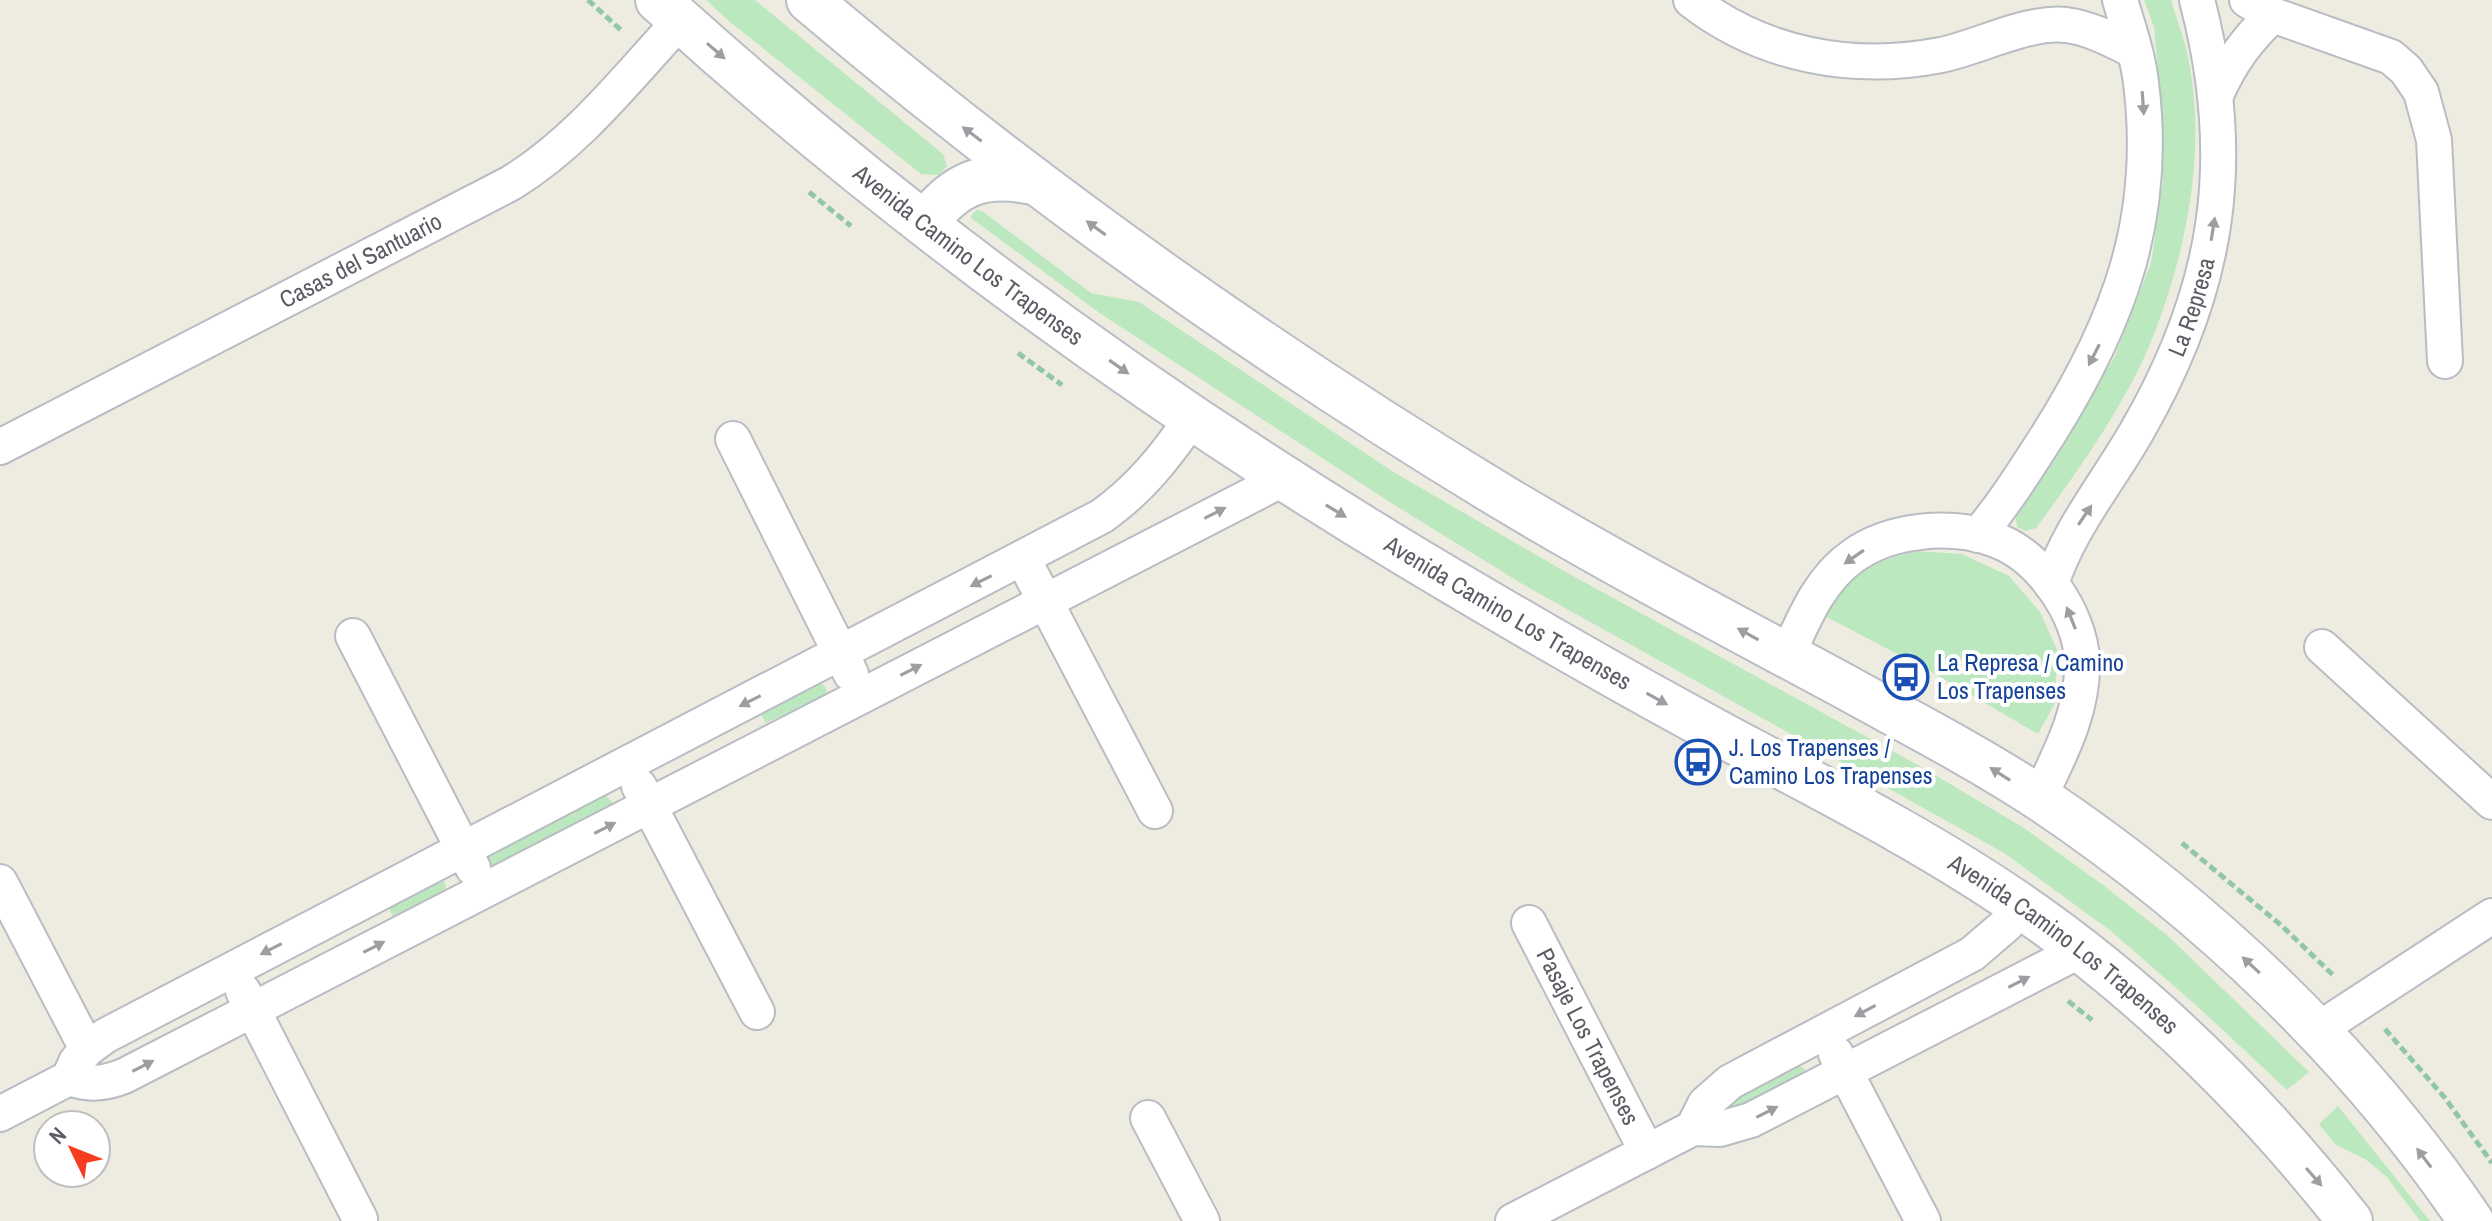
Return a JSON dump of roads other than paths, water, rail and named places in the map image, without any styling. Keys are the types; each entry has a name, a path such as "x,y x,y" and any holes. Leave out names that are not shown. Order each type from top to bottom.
{"main road":[{"path":"809,0 960,126 1033,182 1159,274 1353,406 1510,502 1932,734 2039,798 2113,849 2184,905 2253,967 2316,1031 2408,1136 2471,1221"},
{"name":"Avenida Camino Los Trapenses","path":"669,10 801,125 925,224 1057,323 1283,479 1543,635 1905,833 2020,905 2132,991 2231,1083 2350,1221"},
{"path":"925,224 946,197 974,182 994,178 1033,182"}],"street":[{"path":"1691,0 1762,41 1815,57 1848,62 1881,62 1943,54 2042,25 2065,25 2087,30 2134,51"},
{"path":"2042,25 2066,0"},
{"path":"1978,535 2001,507 2071,398 2097,351 2127,276 2143,191 2144,111 2134,51 2120,0"},
{"name":"La Represa","path":"2051,584 2069,538 2157,395 2192,315 2206,270 2219,173 2216,95 2210,51 2197,0"},
{"path":"2216,95 2227,69 2244,45 2260,7 2391,57 2406,70 2421,92 2430,118 2435,151 2445,361"},
{"name":"Casas del Santuario","path":"0,447 511,183 538,166 590,121 669,10"},
{"path":"0,1114 69,1078 76,1062 87,1049 105,1036 1102,516 1122,502 1165,457 1192,418"},
{"path":"733,439 862,696"},
{"path":"69,1078 83,1083 112,1081 1283,479"},
{"path":"1787,656 1818,593 1836,570 1854,555 1877,543 1924,531 1950,530 1995,539 2011,548 2026,558 2051,584 2070,613 2082,660 2074,721 2039,798"},
{"path":"1023,559 1155,811"},
{"path":"353,636 484,890"},
{"path":"2322,647 2492,802"},
{"path":"628,764 757,1012"},
{"path":"0,882 87,1049"},
{"name":"Pasaje Los Trapenses","path":"1693,1128 1705,1104 1730,1082 1972,954 2007,924 2020,905"},
{"path":"2316,1031 2492,916"},
{"name":"Pasaje Los Trapenses","path":"1529,923 1647,1152"},
{"name":"Pasaje Los Trapenses","path":"1513,1221 1693,1128 1736,1126 2081,950"},
{"path":"232,970 360,1219"},
{"path":"1824,1032 1923,1221"},
{"path":"1148,1118 1202,1221"}],"place":[{"name":"La Represa / Camino Los Trapenses","path":"1906,677"},
{"name":"J. Los Trapenses / Camino Los Trapenses","path":"1698,762"}]}
